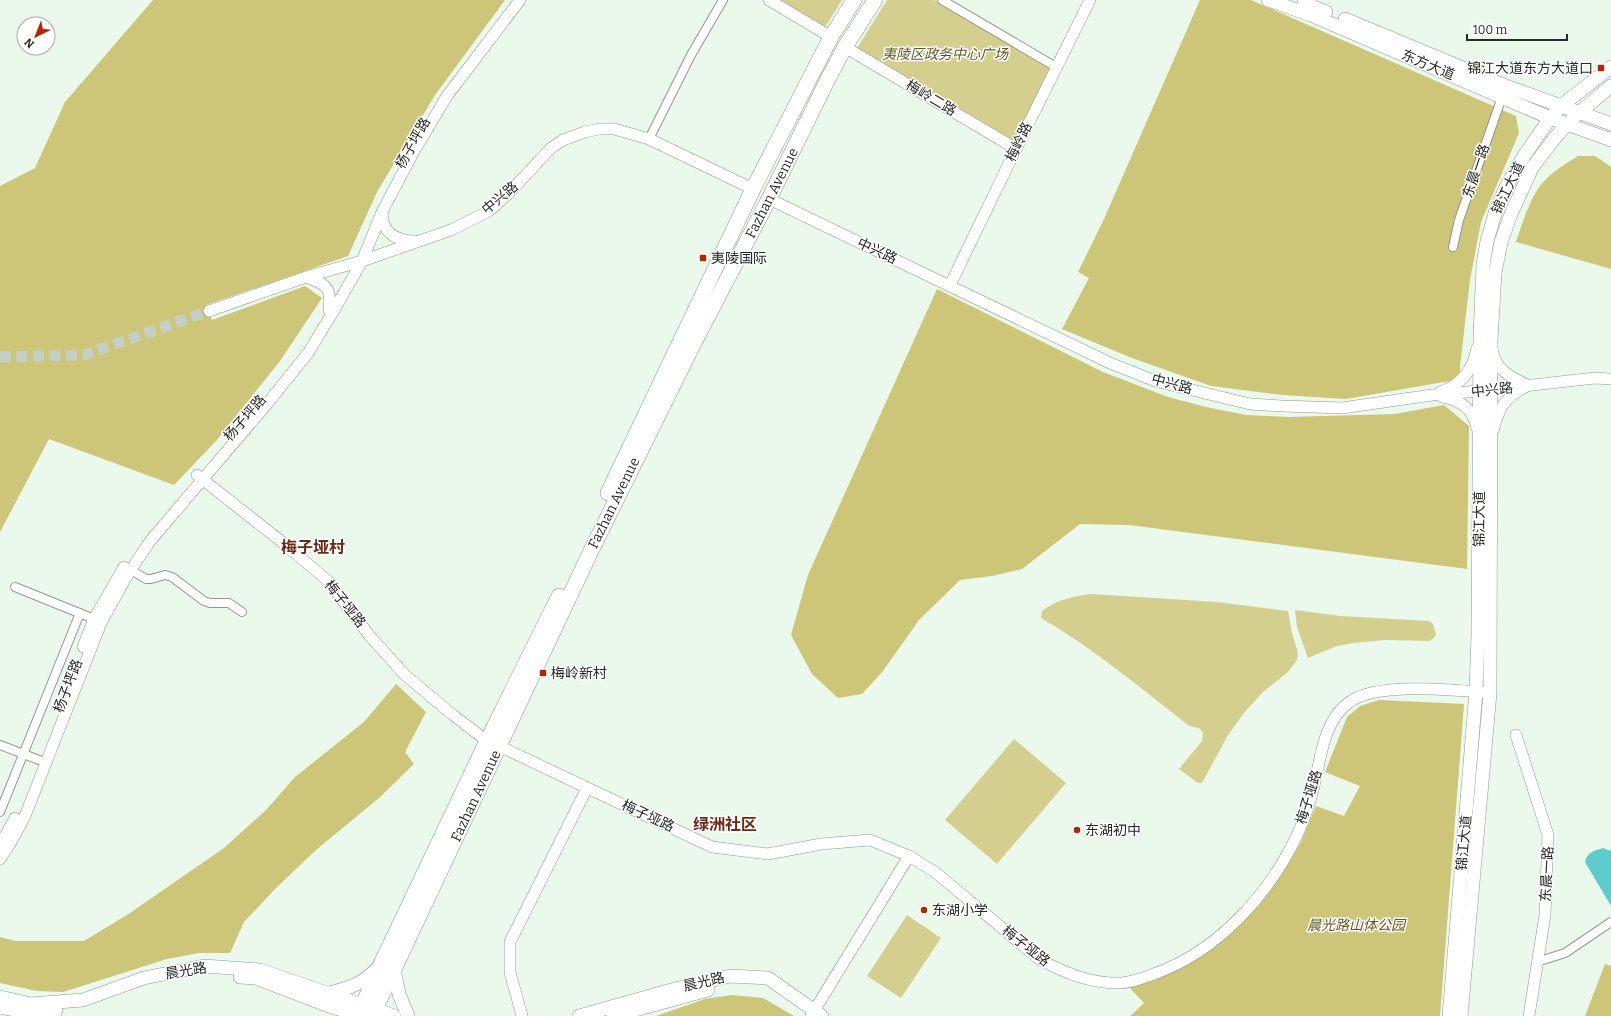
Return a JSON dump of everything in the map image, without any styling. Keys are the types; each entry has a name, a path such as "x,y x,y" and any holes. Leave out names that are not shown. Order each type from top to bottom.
{"highway":[{"name":"Fazhan Avenue","path":"364,1013 493,744 563,589 753,189 830,37 854,0"},
{"name":"Fazhan Avenue","path":"493,744 694,343 769,199 827,81 875,0"}],"main road":[{"name":"杨子坪路","path":"0,845 21,807 94,619 114,584 146,535 199,477 302,351 358,263 408,148 439,96 512,0"},
{"name":"杨子坪路","path":"380,211 447,96 520,0"},
{"path":"769,0 830,37"},
{"name":"梅岭路","path":"950,285 1090,0"},
{"name":"东方大道","path":"1268,0 1310,7 1506,86 1611,124"},
{"path":"1283,0 1310,7"},
{"path":"1301,0 1310,7"},
{"name":"东方大道","path":"1310,7 1502,97 1550,118 1611,140"},
{"name":"梅岭二路","path":"846,47 1016,149"},
{"name":"锦江大道","path":"1461,1016 1490,693 1483,265 1487,242 1496,210 1510,181 1550,118 1561,106 1611,67"},
{"name":"锦江大道","path":"1485,338 1501,242 1510,214 1532,168 1567,124 1611,86"},
{"name":"中兴路","path":"209,311 306,277 358,263 451,230 489,211 509,193 551,148 574,135 599,129 614,129 649,139 753,189"},
{"name":"中兴路","path":"769,199 1110,363 1155,380 1250,404 1342,408 1432,395 1485,391 1595,378 1611,379"},
{"path":"380,211 383,222 392,235 405,241 419,241"},
{"path":"0,859 11,842 24,816 101,623 131,570 151,540 199,477 267,404 308,353 334,312 358,263"},
{"path":"306,277 326,286 329,291 330,298 329,310"},
{"path":"1485,338 1501,369 1510,378 1528,386"},
{"path":"1432,395 1457,384 1466,376 1485,338"},
{"path":"1485,437 1501,408 1514,393 1528,386"},
{"path":"1432,395 1448,398 1466,406 1474,416 1485,437"},
{"name":"锦江大道","path":"1449,1016 1476,692 1485,437"},
{"name":"梅子垭路","path":"199,477 282,542 328,581 369,635 405,675 453,715 493,744 712,847 768,854 821,844 870,840 909,856 935,872 1039,959 1073,976 1090,980 1121,983 1134,981 1166,970 1205,947 1241,916 1268,885 1285,859 1306,812 1322,747 1332,722 1349,702 1358,697 1385,690 1421,689 1490,693"},
{"name":"东晨一路","path":"1516,736 1548,835 1545,915 1529,1016"},
{"path":"522,1016 510,972 510,942 587,788"},
{"path":"814,1014 909,856"},
{"name":"晨光路","path":"0,997 31,1004 84,1000 144,978 204,966 260,970 329,1005"},
{"path":"329,1005 350,988 387,967 408,1016"},
{"name":"晨光路","path":"0,1007 30,1013 84,1009 142,987 203,974 256,978 329,1005 364,1013 394,1016"},
{"name":"晨光路","path":"579,1016 675,989 730,976 768,978 814,1014"},
{"name":"晨光路","path":"614,1016 729,984 765,984 814,1014"}],"street":[{"path":"649,139 691,55 724,0"},
{"path":"942,0 1056,67"},
{"name":"东晨一路","path":"1453,247 1459,220 1502,97"},
{"path":"131,570 146,579 164,575 172,577 204,601 210,603 229,603 242,612"},
{"path":"15,587 94,619"},
{"path":"0,812 60,659 80,613"},
{"path":"0,745 40,760"},
{"path":"1537,962 1565,953 1611,922"}],"green space":[{"path":"153,0 505,0 435,95 377,192 348,256 206,305 212,320 305,286 322,298 280,361 216,441 174,485 49,439 0,532 0,186 35,168 65,102"},
{"path":"775,0 842,0 824,29"},
{"name":"夷陵区政务中心广场","path":"887,0 935,0 1051,68 1015,143 857,48"},
{"path":"1200,0 1251,0 1516,116 1519,133 1481,222 1470,280 1460,366 1461,379 1346,399 1283,395 1211,386 1132,358 1062,329 1089,278 1078,272 1104,219"},
{"path":"1578,156 1595,156 1611,167 1611,269 1516,242 1530,204 1540,186 1555,171"},
{"path":"937,289 1103,372 1168,397 1206,407 1246,415 1289,417 1395,414 1444,405 1469,426 1467,569 1129,525 1080,524 1022,569 992,576 960,580 919,620 883,671 862,694 838,698 812,674 791,635 808,575"},
{"path":"1092,594 1217,602 1288,611 1292,633 1298,653 1297,660 1288,672 1263,692 1243,714 1227,737 1202,783 1198,783 1179,769 1202,741 1203,733 1199,728 1189,726 1098,656 1041,618 1042,611 1059,601 1072,597"},
{"path":"1295,610 1341,616 1429,621 1433,624 1436,634 1434,638 1429,641 1384,640 1337,646 1308,658 1297,627"},
{"path":"396,684 426,712 405,752 414,764 379,798 316,850 276,888 244,922 230,953 199,953 167,959 63,992 37,991 0,983 0,937 16,941 84,941 130,913 224,848 266,810 295,777 364,722"},
{"name":"晨光路山体公园","path":"1379,700 1464,704 1440,1016 1130,1016 1144,1003 1129,987 1149,980 1185,963 1230,935 1282,874 1301,842 1316,806 1344,816 1360,786 1325,772 1347,717 1360,706"},
{"path":"1014,739 1066,783 997,864 945,820"},
{"path":"907,915 941,938 901,998 867,976"},
{"path":"1605,964 1611,966 1611,1016 1585,1016"},
{"path":"732,995 763,998 794,1016 656,1016 705,999"}],"water":[{"path":"1603,848 1611,851 1611,906 1585,862 1589,854"}],"tunnel":[{"path":"0,357 84,355 209,311"}],"place":[{"name":"锦江大道东方大道口","path":"1601,68"},
{"name":"夷陵国际","path":"703,258"},
{"name":"梅岭新村","path":"543,673"},
{"name":"东湖初中","path":"1077,830"},
{"name":"东湖小学","path":"924,910"}],"district":[{"name":"梅子垭村","path":"313,547"},
{"name":"绿洲社区","path":"725,824"}]}
